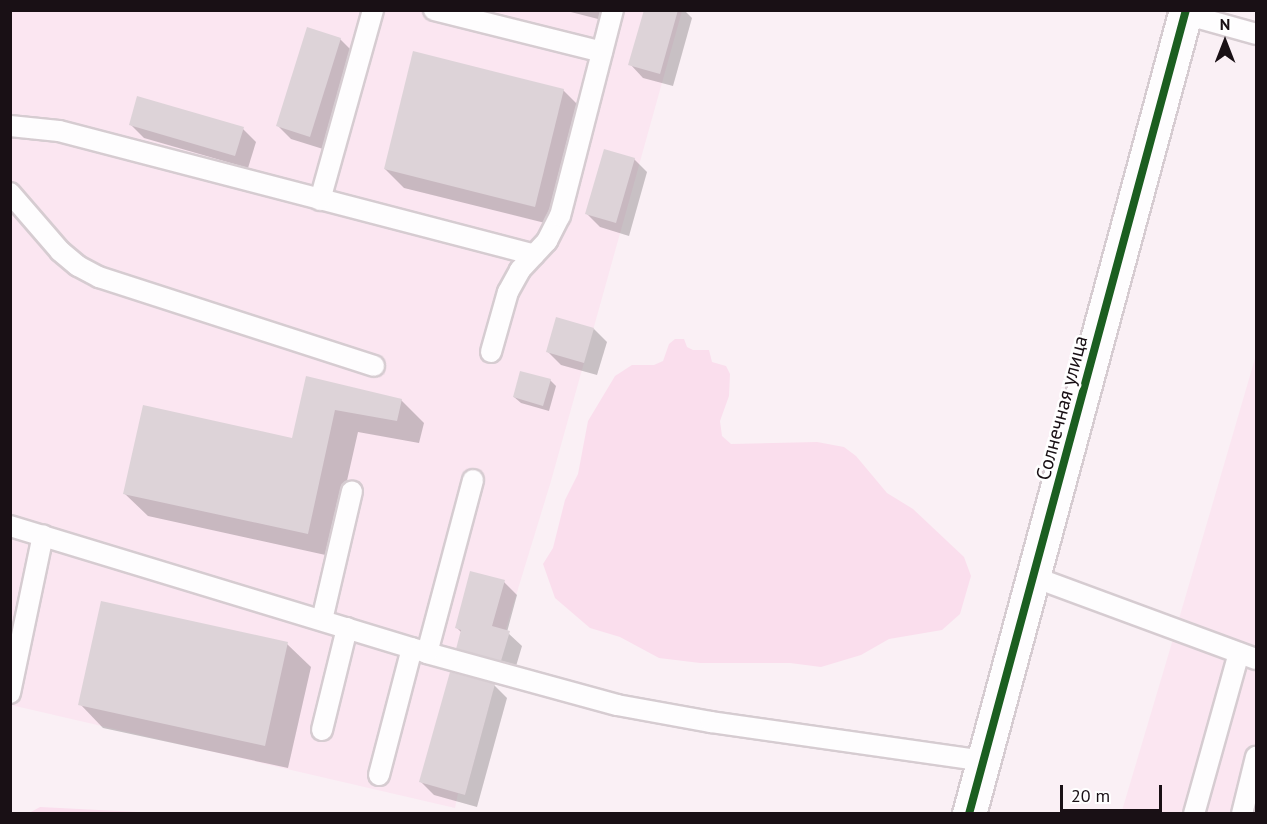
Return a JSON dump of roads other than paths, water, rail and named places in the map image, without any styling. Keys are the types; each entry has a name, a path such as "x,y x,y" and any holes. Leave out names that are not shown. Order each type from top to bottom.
{"street":[{"name":"Солнечная улица","path":"969,813 1185,12"}],"lane":[{"path":"320,200 373,10"},
{"path":"435,10 602,52"},
{"path":"491,352 508,292 520,270 547,241 560,216 613,10"},
{"path":"1185,12 1257,34"},
{"path":"10,126 59,131 534,255"},
{"path":"10,193 60,251 78,266 99,277 374,366"},
{"path":"379,775 473,480"},
{"path":"322,620 352,491"},
{"path":"10,526 420,651 555,689 668,716 984,761"},
{"path":"10,693 43,536"},
{"path":"1034,577 1248,656 1194,813"},
{"path":"322,730 347,628"},
{"path":"1242,813 1257,758"}]}
